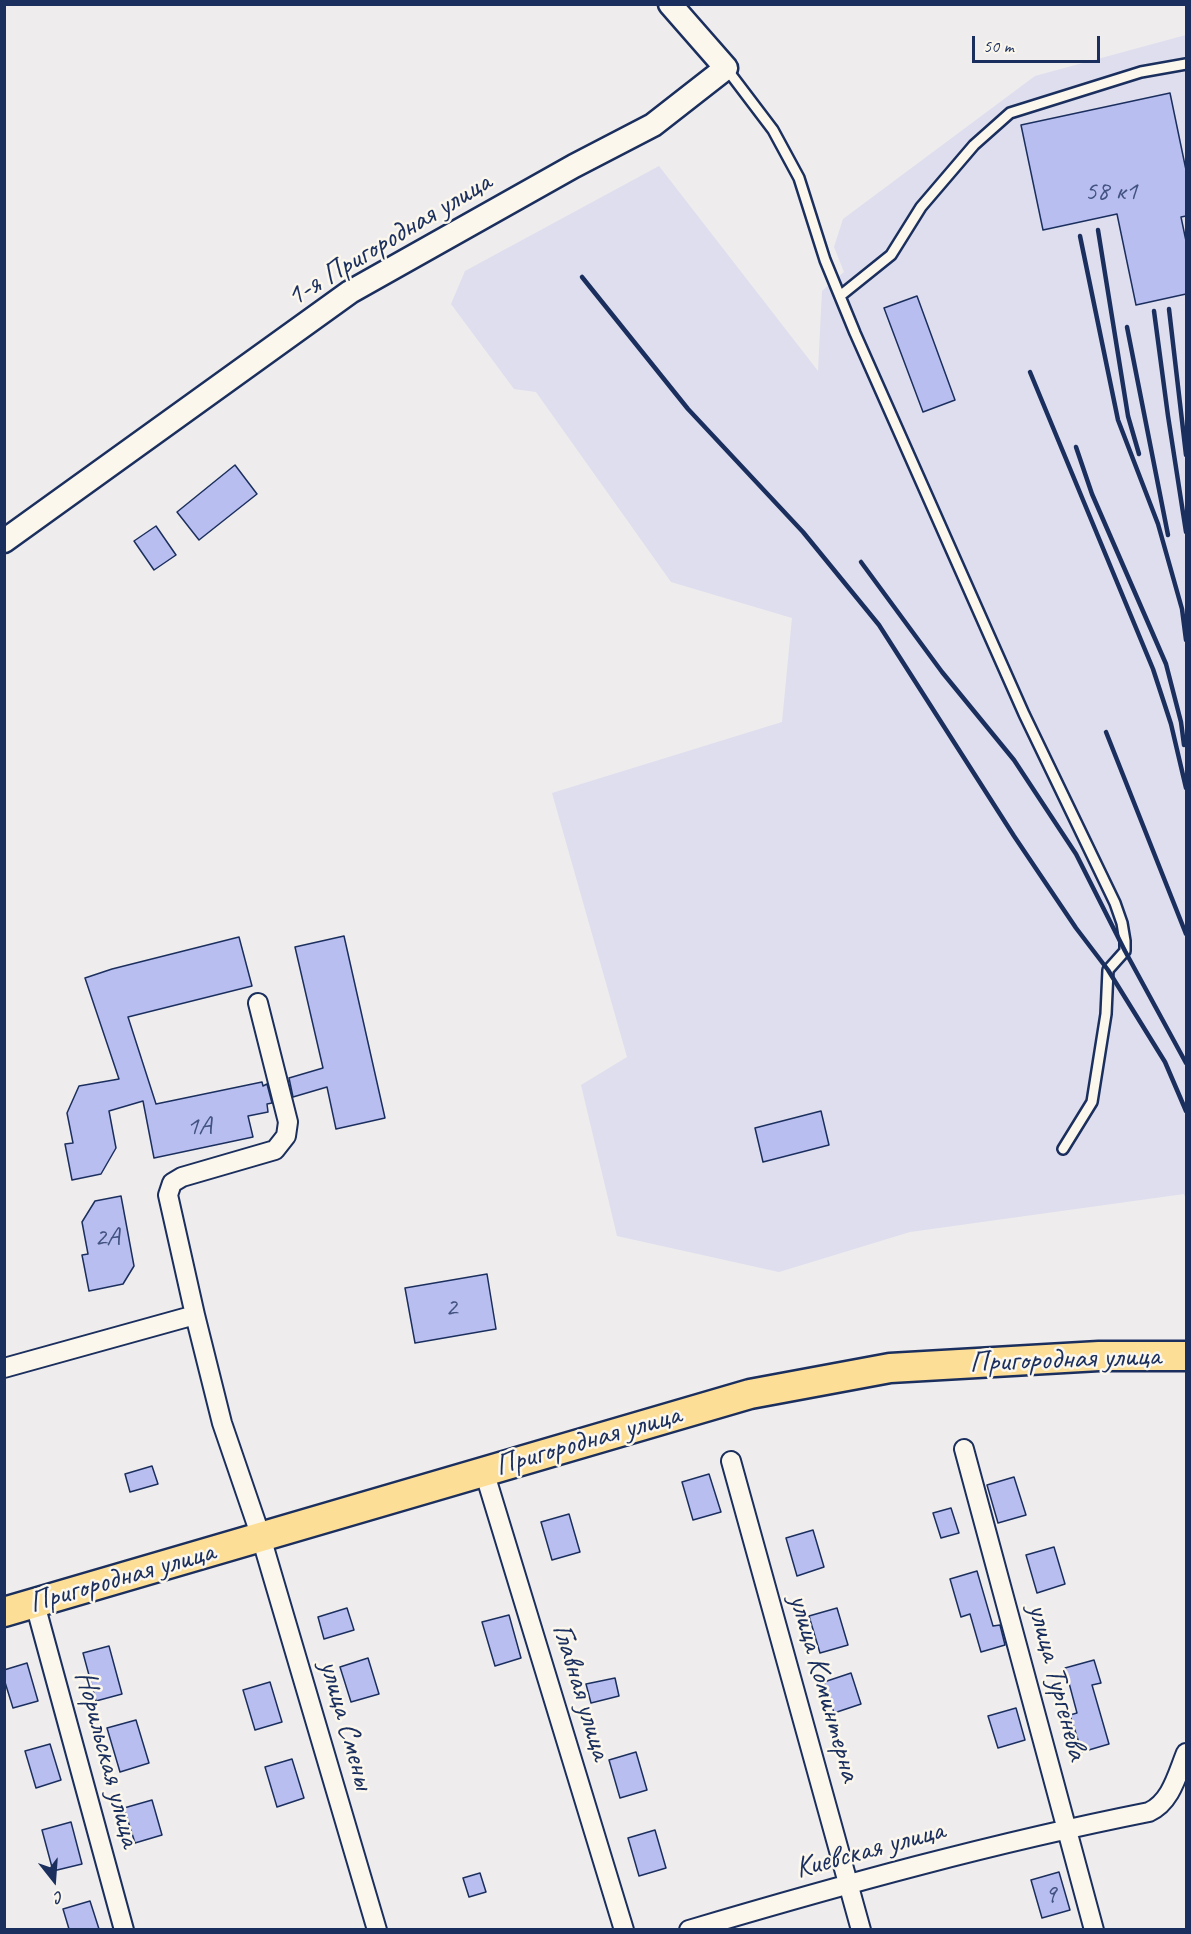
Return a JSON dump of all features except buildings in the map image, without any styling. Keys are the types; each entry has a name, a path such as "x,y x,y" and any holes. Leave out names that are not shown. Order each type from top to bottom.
{"highway":[{"name":"Пригородная улица","path":"4,1612 761,1392 890,1368 1099,1356 1186,1356"}],"street":[{"path":"670,4 726,68"},
{"name":"1-я Пригородная улица","path":"4,542 350,292 574,166 653,125 726,68"},
{"path":"258,1003 288,1122 286,1136 276,1150 182,1177 172,1183 168,1195 222,1423 261,1537"},
{"path":"4,1368 195,1315"},
{"name":"улица Тургенева","path":"964,1449 1094,1929"},
{"name":"улица Коминтерна","path":"731,1461 861,1929"},
{"name":"Главная улица","path":"484,1471 624,1929"},
{"name":"улица Смены","path":"261,1537 377,1929"},
{"name":"Норильская улица","path":"35,1604 124,1929"},
{"name":"Киевская улица","path":"689,1929 849,1883 1066,1828 1149,1812 1159,1808 1166,1800 1186,1753"}],"lane":[{"path":"840,296 891,255 921,207 974,145 1010,113 1141,72 1186,64"},
{"path":"726,68 773,130 799,178 825,260 859,344 1024,714 1115,903 1122,923 1125,951 1108,969 1106,1014 1092,1102 1063,1149"}],"shaded area":[{"path":"1186,35 1186,1200 1184,1194 910,1232 779,1272 617,1236 581,1085 627,1057 552,793 782,722 792,618 671,582 536,392 514,389 451,304 465,271 659,166 818,371 822,291 844,272 834,247 843,219 1035,76"}],"railway":[{"path":"1098,230 1128,416 1139,454"},
{"path":"1080,236 1118,420 1158,524 1182,609 1186,640"},
{"path":"582,277 688,409 803,532 879,625 1014,836 1076,928 1108,970 1165,1062 1186,1111"},
{"path":"1169,309 1186,455"},
{"path":"1154,311 1186,532"},
{"path":"1127,327 1168,535"},
{"path":"1030,372 1153,669 1171,724 1186,788"},
{"path":"1076,447 1092,494 1166,664 1181,722 1184,745"},
{"path":"861,562 942,672 1014,760 1076,854 1125,951 1186,1063"},
{"path":"1106,732 1186,934"}]}
